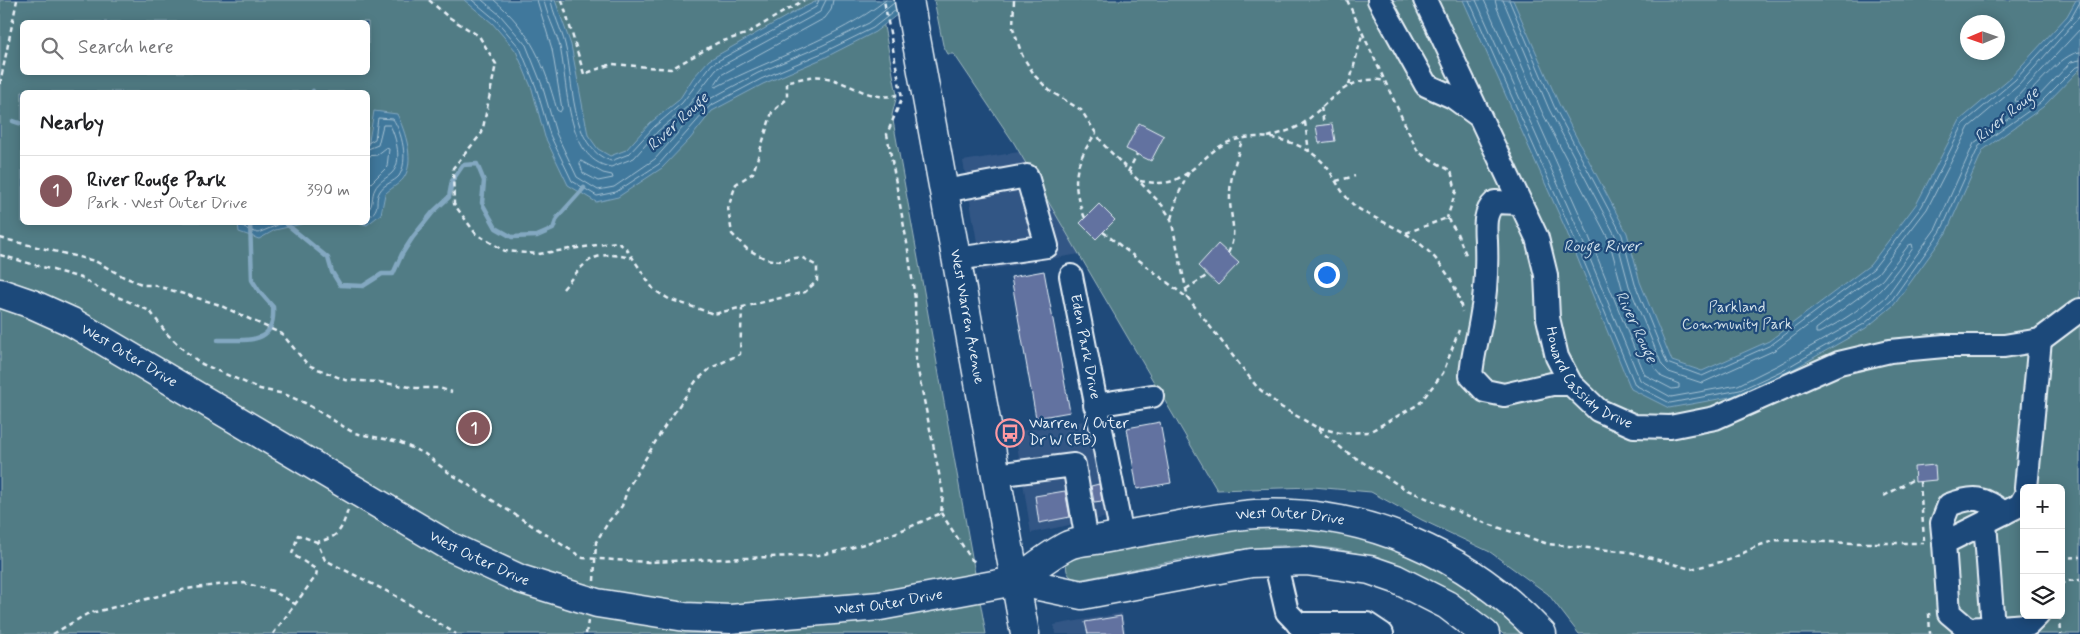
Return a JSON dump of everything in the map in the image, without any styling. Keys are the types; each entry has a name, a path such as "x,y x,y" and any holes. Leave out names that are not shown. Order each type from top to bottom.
{"main road":[{"name":"West Warren Avenue","path":"908,0 903,35 944,191 1025,634"},
{"name":"West Outer Drive","path":"0,293 32,304 72,322 451,547 492,568 558,592 592,601 637,611 730,619 880,606 1016,581 1082,595 1251,563 1276,561 1334,563 1370,570 1396,579 1447,605 1485,634"},
{"name":"West Outer Drive","path":"1016,581 1070,545 1087,541 1224,517 1256,514 1316,517 1375,528 1405,538 1462,567 1513,605 1542,634"},
{"path":"1059,552 1063,591"}],"street":[{"path":"1379,0 1426,85 1458,89"},
{"name":"Howard Cassidy Drive","path":"1425,0 1458,89 1480,116 1537,238 1546,275 1548,318 1557,357 1571,384 1598,410 1634,426 1670,427 1715,418 1838,363 1890,351 1944,346 2004,346 2040,340 2080,310"},
{"path":"944,191 1027,176 1047,246 956,259"},
{"path":"1520,202 1496,202 1488,209 1485,229 1486,288 1481,321 1472,355 1470,376 1485,391 1504,394 1552,384 1571,384"},
{"name":"Eden Park Drive","path":"1071,276 1122,536"},
{"path":"1993,627 2040,340"},
{"path":"1095,405 1152,396"},
{"path":"996,475 1074,465 1087,541"},
{"path":"2014,506 1967,498 1949,505 1931,545 1949,613 1968,629 2028,625 2034,619"},
{"path":"1931,545 2014,506"},
{"path":"1276,561 1287,612 1303,629 1367,624 1382,634"}],"path":[{"path":"0,84 17,0"},
{"path":"430,0 447,16 479,36 496,64 482,133 453,168 454,204 476,234 505,251 538,254 618,242 626,248 654,290 669,299 714,314 742,309 805,292 817,281 817,266 801,257 779,261 766,259 747,249 732,234 728,208 736,184 753,173 772,112 787,99 787,81 822,77 868,94 886,98 897,95"},
{"path":"562,0 584,74 612,64 671,69 716,43 746,34 804,0"},
{"path":"884,0 903,35 902,98 887,134 915,299 914,331 916,361 943,493 941,513 972,560 976,562"},
{"path":"1014,0 1013,28 1022,55 1035,76 1050,91 1081,110 1103,144 1162,205 1171,219 1188,298"},
{"path":"1347,0 1418,152 1452,171 1456,191 1447,218"},
{"path":"1349,86 1362,32"},
{"path":"1265,138 1286,132 1304,122 1321,106 1359,80 1374,79 1385,81"},
{"path":"1321,106 1324,125"},
{"path":"1304,122 1309,152"},
{"path":"1085,218 1078,203 1075,180 1078,164 1096,133"},
{"path":"1139,181 1160,184 1176,180 1217,146 1242,140 1276,138 1309,152 1327,168 1346,198 1357,207 1405,233 1430,253 1452,279 1461,300 1463,316 1466,307"},
{"path":"1228,253 1233,244 1235,230 1230,197 1232,176 1242,140"},
{"path":"1128,172 1137,154"},
{"path":"1171,219 1178,195 1189,171"},
{"path":"1336,181 1355,176"},
{"path":"1405,233 1447,218"},
{"path":"1447,218 1456,231 1471,266"},
{"path":"1103,232 1188,298 1257,387 1281,407 1316,427 1345,451 1405,489 1485,522 1548,544 1630,552 1690,569 1729,560 1757,546 1777,540 1931,545 1920,482"},
{"path":"0,238 95,261 124,277 144,285 154,285 217,304 282,334 308,365 344,380 379,382 416,388 439,388 452,392"},
{"path":"563,288 586,261 600,255 615,254 632,258"},
{"path":"0,255 81,278 102,290 150,311 173,340 202,364 260,389 284,394 305,403 354,433 398,442 425,454 448,472 583,558 648,562 819,555 842,551 881,538 941,513"},
{"path":"1186,289 1208,275"},
{"path":"586,634 592,601 596,542 609,521 622,506 628,488 663,429 696,381 711,368 740,354 742,309"},
{"path":"1316,427 1340,433 1369,432 1419,404 1443,373 1460,325"},
{"path":"1884,496 1914,479"},
{"path":"274,634 316,576 317,570 292,554 298,535 317,542 331,539 341,530 355,491"},
{"path":"317,542 325,560 396,596 456,634"},
{"path":"2065,558 2080,557 2080,563"},
{"path":"2065,582 2080,580"},
{"path":"53,634 87,614 186,589 217,585 244,583 273,591 295,604"},
{"path":"1928,606 1930,634"},
{"path":"2060,619 2061,634"}],"shaded area":[{"path":"1019,152 1079,254 982,271 963,161"},
{"path":"1090,420 1108,517 1031,533 1015,432"},
{"path":"1122,613 1126,634 1056,634 1054,625"}],"green space":[{"path":"0,0 879,0 897,95 892,115 986,634 0,634"},
{"name":"Parkland Community Park","path":"934,0 2080,0 2080,634 1579,634 1548,594 1490,552 1422,520 1371,492 1313,487 1217,490 1014,143 954,54 948,54 943,45"},
{"path":"1285,525 1360,535 1420,558 1491,602 1524,634 1503,634 1478,612 1451,593 1423,577 1393,564 1362,554 1330,548 1297,546 1240,550 1193,557 1077,580 1069,575 1066,568 1067,562 1076,555 1232,527"}],"water":[{"name":"River Rouge","path":"464,0 555,0 571,45 588,135 598,149 610,156 626,150 650,123 679,100 693,78 709,60 794,12 819,0 916,0 875,32 824,58 763,84 712,111 690,139 662,168 618,197 596,202 568,185 545,137 532,89 516,51 492,23"},
{"name":"Rouge River","path":"1463,0 1513,0 1559,104 1627,233 1640,282 1672,361 1702,371 1769,341 1870,265 1917,203 1960,120 2011,77 2067,16 2076,0 2080,0 2080,69 2043,107 1983,150 1946,233 1894,305 1866,328 1783,375 1741,395 1669,408 1631,389 1566,230"},
{"path":"374,111 397,114 408,146 409,164 403,179 385,194 381,214 370,223 370,135"},
{"path":"238,225 297,225 275,230 259,239 239,232"}],"building":[{"path":"1139,123 1164,136 1151,161 1126,149"},
{"path":"1332,124 1335,141 1319,143 1316,126"},
{"path":"1099,204 1115,220 1096,239 1080,223"},
{"path":"1218,244 1239,263 1218,285 1198,266"},
{"path":"1044,271 1070,412 1036,418 1011,277"},
{"path":"1160,422 1171,483 1137,489 1127,428"},
{"path":"1935,465 1936,480 1915,482 1914,467"},
{"path":"1099,484 1102,501 1094,502 1091,486"},
{"path":"1065,491 1070,517 1039,523 1035,496"},
{"path":"1121,616 1124,634 1088,634 1085,622"}],"waterway":[{"path":"13,121 20,123"},
{"path":"288,225 328,258 332,272 340,285 363,286 382,274 393,274 402,254 413,237 433,212 449,197 452,181 463,165 477,164 484,181 482,203 496,228 512,237 537,236 553,229 557,218 584,188"},
{"path":"218,340 248,340 257,338 264,335 273,320 273,307 252,280 250,225"}],"place":[{"name":"River Rouge Park","path":"474,428"},
{"name":"Warren / Outer Dr W (EB)","path":"1010,433"}]}
